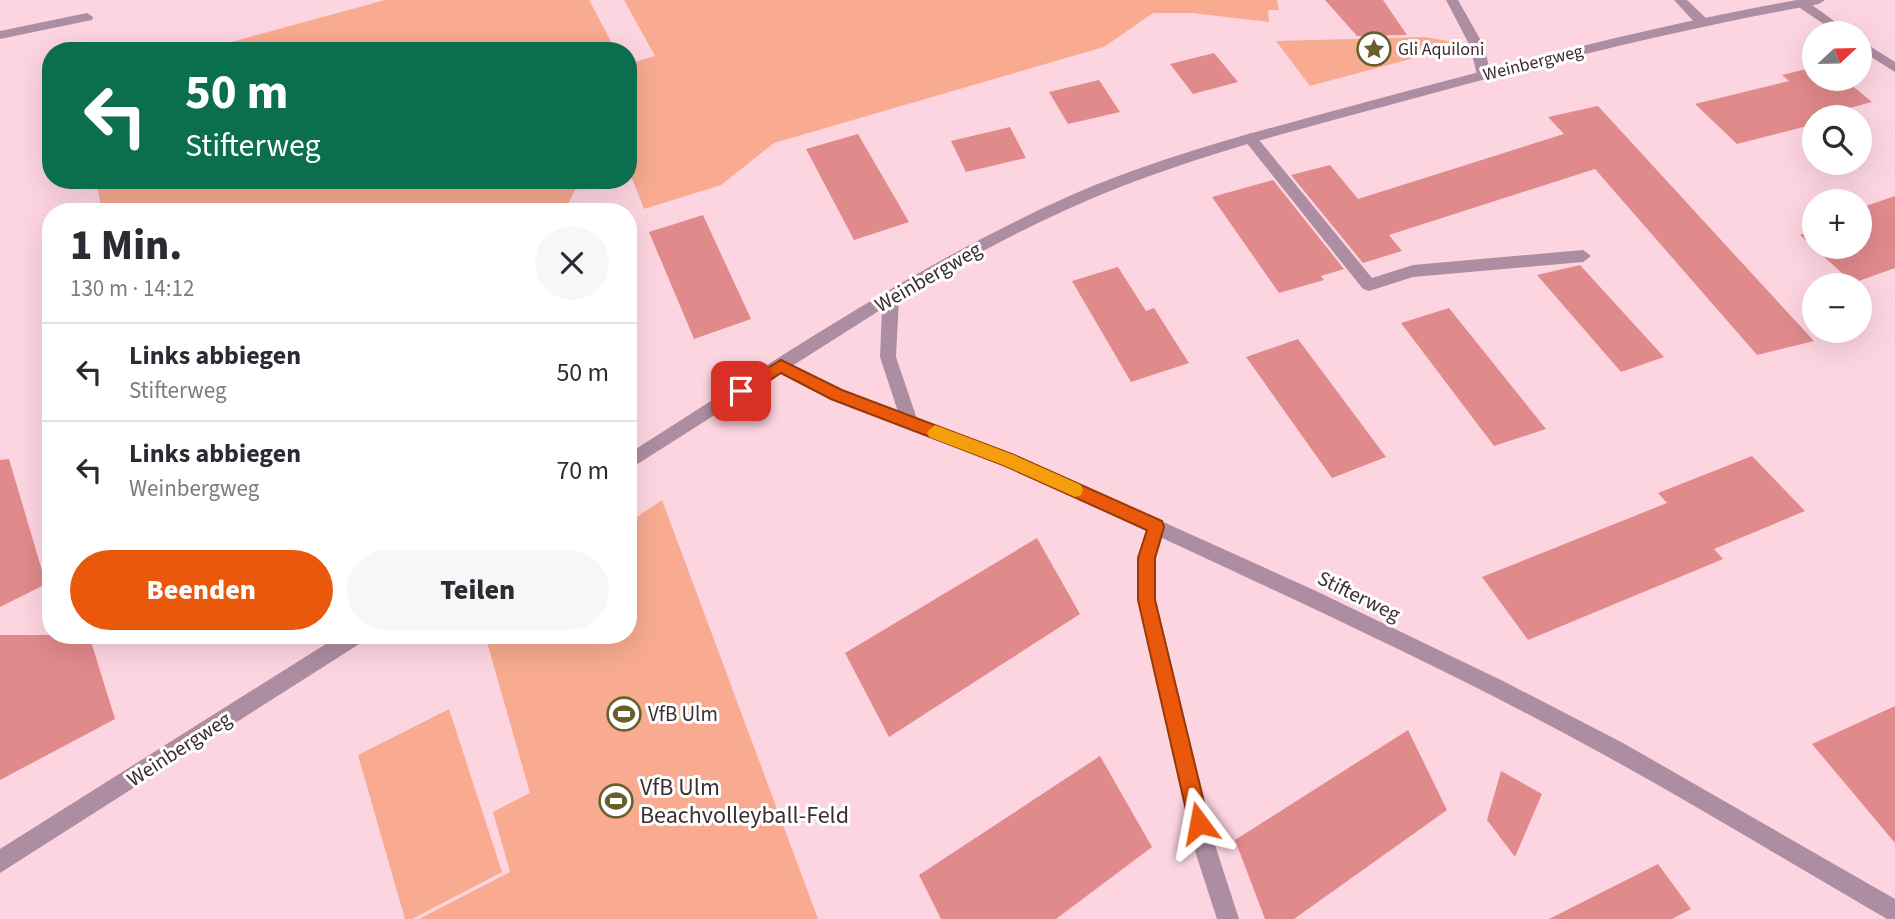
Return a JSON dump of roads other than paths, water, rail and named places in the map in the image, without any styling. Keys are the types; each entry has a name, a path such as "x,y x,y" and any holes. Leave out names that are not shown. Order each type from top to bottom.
{"street":[{"path":"1452,0 1477,46 1484,75"},
{"path":"1680,0 1703,23"},
{"name":"Weinbergweg","path":"637,457 965,254 1072,201 1130,176 1250,138 1484,75 1703,23 1819,0"},
{"path":"1801,3 1827,21"},
{"path":"0,35 87,16"},
{"path":"1872,52 1895,68"},
{"path":"1250,138 1369,285 1413,271 1583,256"},
{"path":"891,298 888,357 909,422"},
{"name":"Stifterweg","path":"781,366 837,395 1009,460 1309,597 1604,743 1895,911"},
{"path":"1156,527 1147,558 1147,600 1205,848 1228,919"},
{"name":"Weinbergweg","path":"0,862 343,644"}],"place":[{"name":"Gli Aquiloni","path":"1374,49"},
{"name":"VfB Ulm","path":"624,714"},
{"name":"VfB Ulm Beachvolleyball-Feld","path":"616,801"}]}
